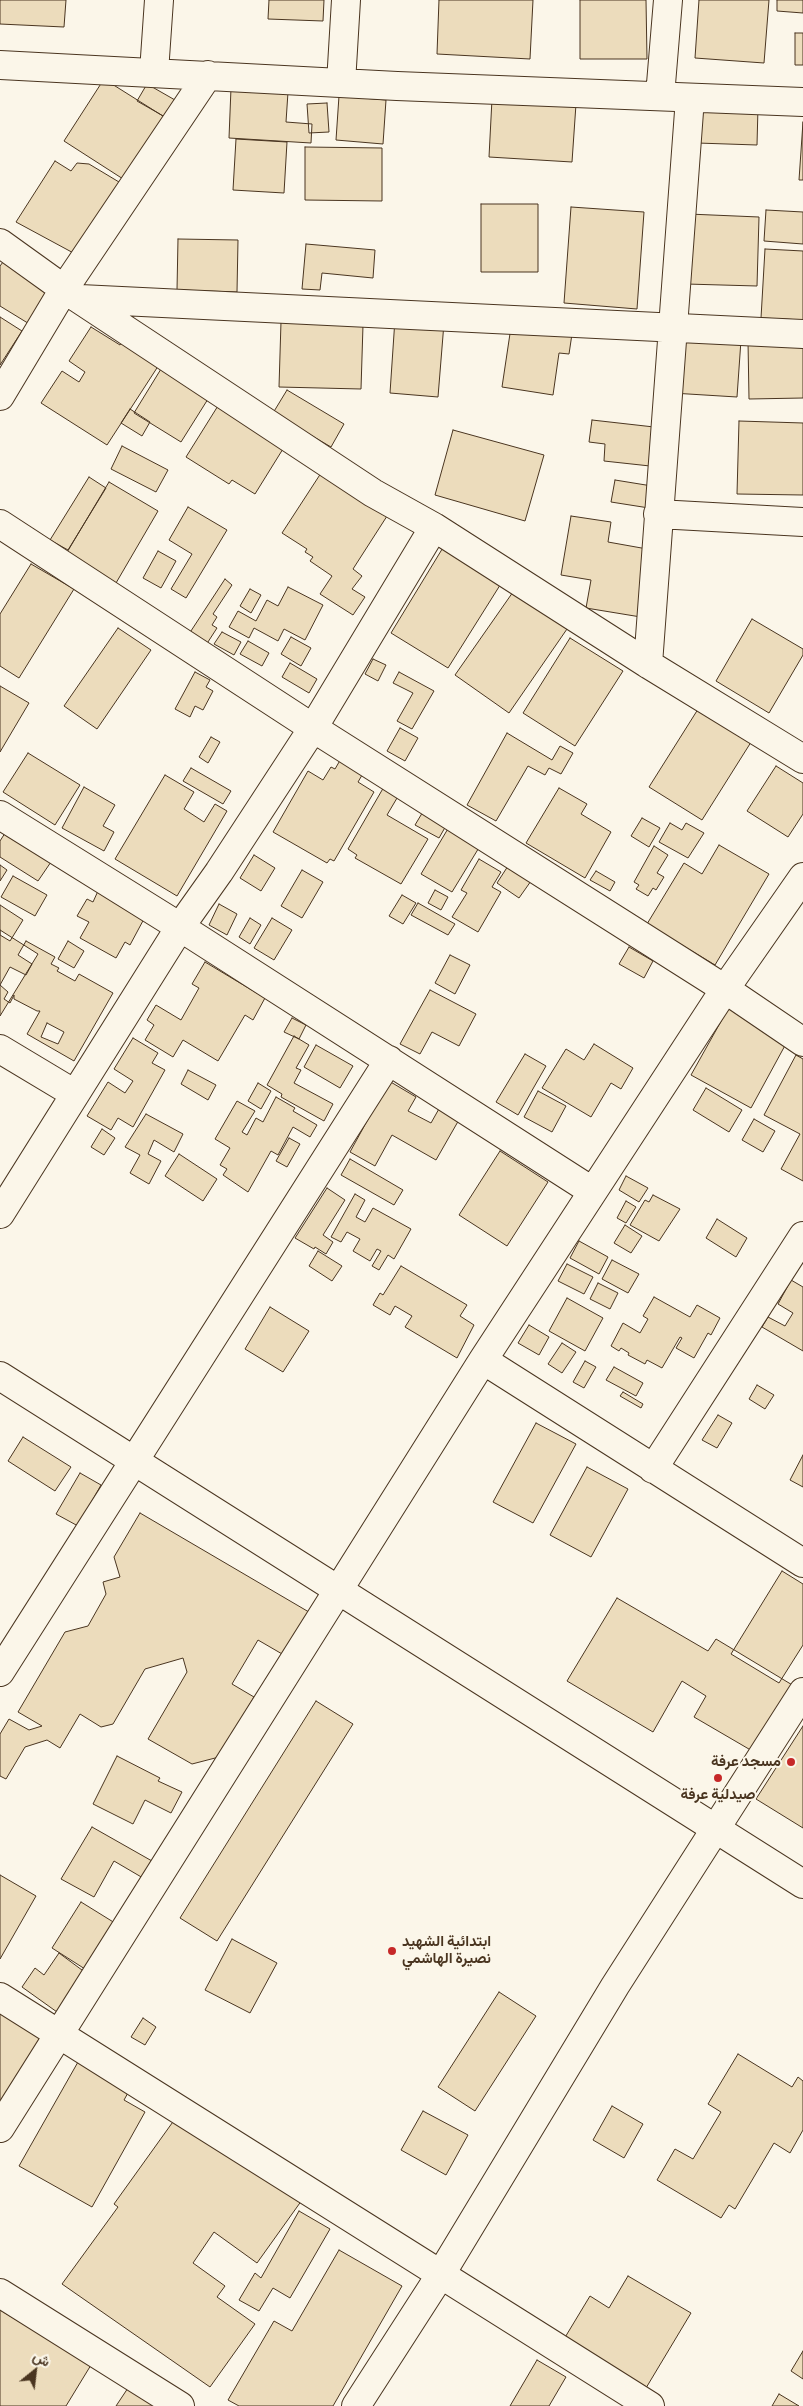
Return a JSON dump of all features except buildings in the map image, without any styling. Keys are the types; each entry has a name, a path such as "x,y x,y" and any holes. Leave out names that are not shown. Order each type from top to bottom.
{"street":[{"path":"154,72 159,0"},
{"path":"341,83 346,0"},
{"path":"660,96 668,0"},
{"path":"0,65 341,83 803,102"},
{"path":"0,396 71,294 208,75"},
{"path":"648,664 690,98"},
{"path":"0,243 71,294 373,492 434,527 648,664 803,759"},
{"path":"71,294 803,334"},
{"path":"658,514 803,522"},
{"path":"0,524 313,728 725,989 803,1042"},
{"path":"0,1214 180,927 219,872 313,728 434,527"},
{"path":"0,815 180,927 592,1191"},
{"path":"0,2128 60,2036 483,1360 725,989 803,877"},
{"path":"0,1048 75,1094"},
{"path":"0,1672 133,1459 388,1060"},
{"path":"653,1469 803,1236"},
{"path":"483,1360 803,1563"},
{"path":"0,1376 803,1884"},
{"path":"356,2406 441,2274 615,1986 803,1692"},
{"path":"0,1997 650,2406"},
{"path":"0,2293 180,2406"}],"place":[{"name":"مسجد عرفة","path":"791,1762"},
{"name":"صيدلية عرفة","path":"718,1778"},
{"name":"ابتدائية الشهيد نصيرة الهاشمي","path":"392,1951"}]}
